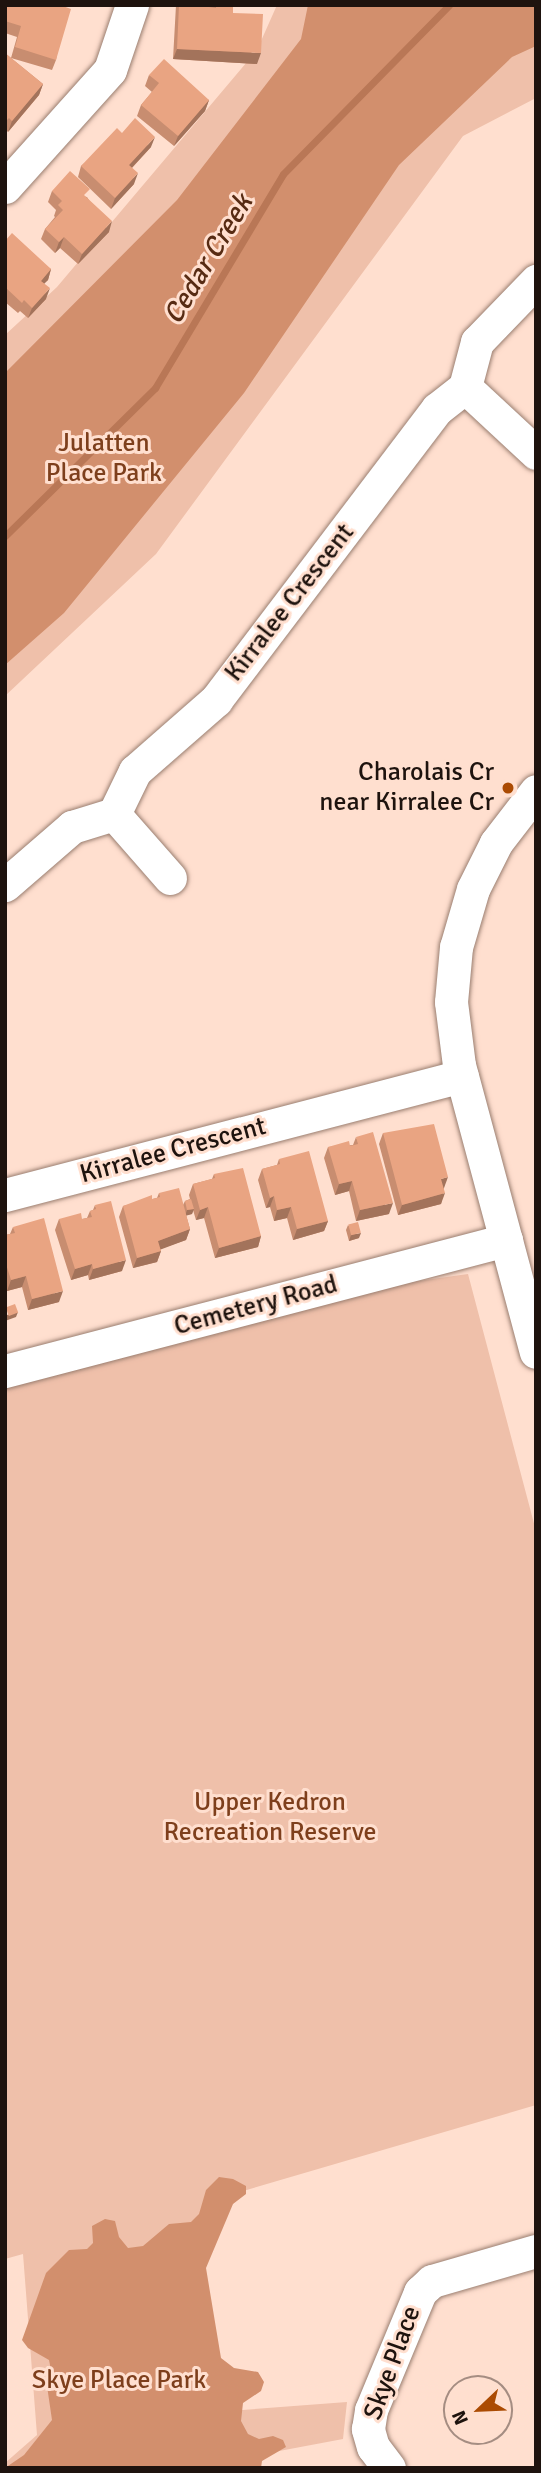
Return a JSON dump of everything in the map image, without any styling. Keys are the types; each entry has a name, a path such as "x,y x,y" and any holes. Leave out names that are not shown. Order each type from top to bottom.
{"street":[{"path":"5,187 110,70 132,5"},
{"path":"536,281 477,342 465,387 536,453"},
{"name":"Kirralee Crescent","path":"114,814 135,771 216,700 437,409 465,387"},
{"path":"536,792 513,818 485,863 459,932 452,1002 454,1040 462,1076 536,1352"},
{"path":"5,885 72,827 114,814 170,878"},
{"name":"Kirralee Crescent","path":"5,1195 462,1076"},
{"name":"Cemetery Road","path":"5,1371 506,1240"},
{"name":"Skye Place","path":"389,2468 373,2447 368,2429 371,2410 420,2292 432,2281 536,2251"}],"green space":[{"name":"Julatten Place Park","path":"277,5 536,5 536,98 463,136 156,554 5,696 5,335 57,287 257,50"},
{"name":"Julatten Place Park","path":"308,5 536,5 536,46 512,57 399,165 244,393 64,613 5,665 5,373 177,200 301,39"},
{"name":"Upper Kedron Recreation Reserve","path":"468,1274 536,1531 536,2105 226,2196 181,2283 216,2412 347,2402 343,2439 258,2455 5,2468 5,2463 37,2435 23,2254 5,2259 5,1386 404,1283"},
{"name":"Skye Place Park","path":"219,2177 233,2179 246,2186 246,2194 233,2204 206,2268 221,2358 234,2368 258,2372 264,2382 261,2391 243,2403 241,2421 248,2434 259,2439 273,2436 283,2440 286,2447 262,2461 261,2468 5,2468 24,2455 52,2420 47,2386 52,2375 49,2360 28,2348 22,2340 46,2273 69,2250 87,2249 93,2243 92,2226 105,2219 115,2221 119,2237 128,2248 143,2246 169,2224 191,2222 199,2214 206,2190"}],"building":[{"path":"5,5 60,5 71,9 56,60 15,47 21,26 5,21"},
{"path":"179,5 209,5 216,8 216,5 233,5 233,13 263,14 261,53 177,49"},
{"path":"5,53 43,84 12,121 9,118 5,122"},
{"path":"164,59 209,100 178,136 141,105 159,83 149,75"},
{"path":"135,118 155,137 129,165 138,173 115,198 81,166 117,128 122,133"},
{"path":"70,171 90,189 84,195 112,221 82,254 64,237 59,242 45,229 63,210 58,205 62,201 52,191"},
{"path":"12,233 51,269 41,281 50,288 32,308 24,300 22,303 5,287 5,241"},
{"path":"434,1124 448,1177 441,1179 445,1193 402,1205 383,1133"},
{"path":"373,1132 393,1203 360,1210 352,1181 339,1184 328,1147 349,1141 350,1146 358,1144 356,1137"},
{"path":"309,1151 328,1221 297,1229 291,1207 277,1210 274,1196 270,1198 262,1169 280,1164 279,1159"},
{"path":"243,1168 261,1236 219,1248 208,1207 200,1210 193,1184 215,1178 214,1174"},
{"path":"179,1188 190,1229 158,1241 161,1251 137,1258 123,1206 152,1195 152,1199 160,1197 159,1193"},
{"path":"191,1199 194,1209 187,1210 185,1201"},
{"path":"111,1201 126,1260 93,1269 92,1264 75,1269 59,1219 81,1213 82,1219 92,1217 90,1211 96,1209 95,1205"},
{"path":"44,1218 63,1291 32,1299 26,1276 11,1280 5,1261 5,1235 15,1233 13,1227"},
{"path":"358,1222 361,1233 351,1235 348,1225"},
{"path":"15,1304 18,1312 9,1316 6,1308"}],"waterway":[{"name":"Cedar Creek","path":"5,536 155,388 283,174 449,5"}],"place":[{"name":"Charolais Cr near Kirralee Cr","path":"508,788"}]}
